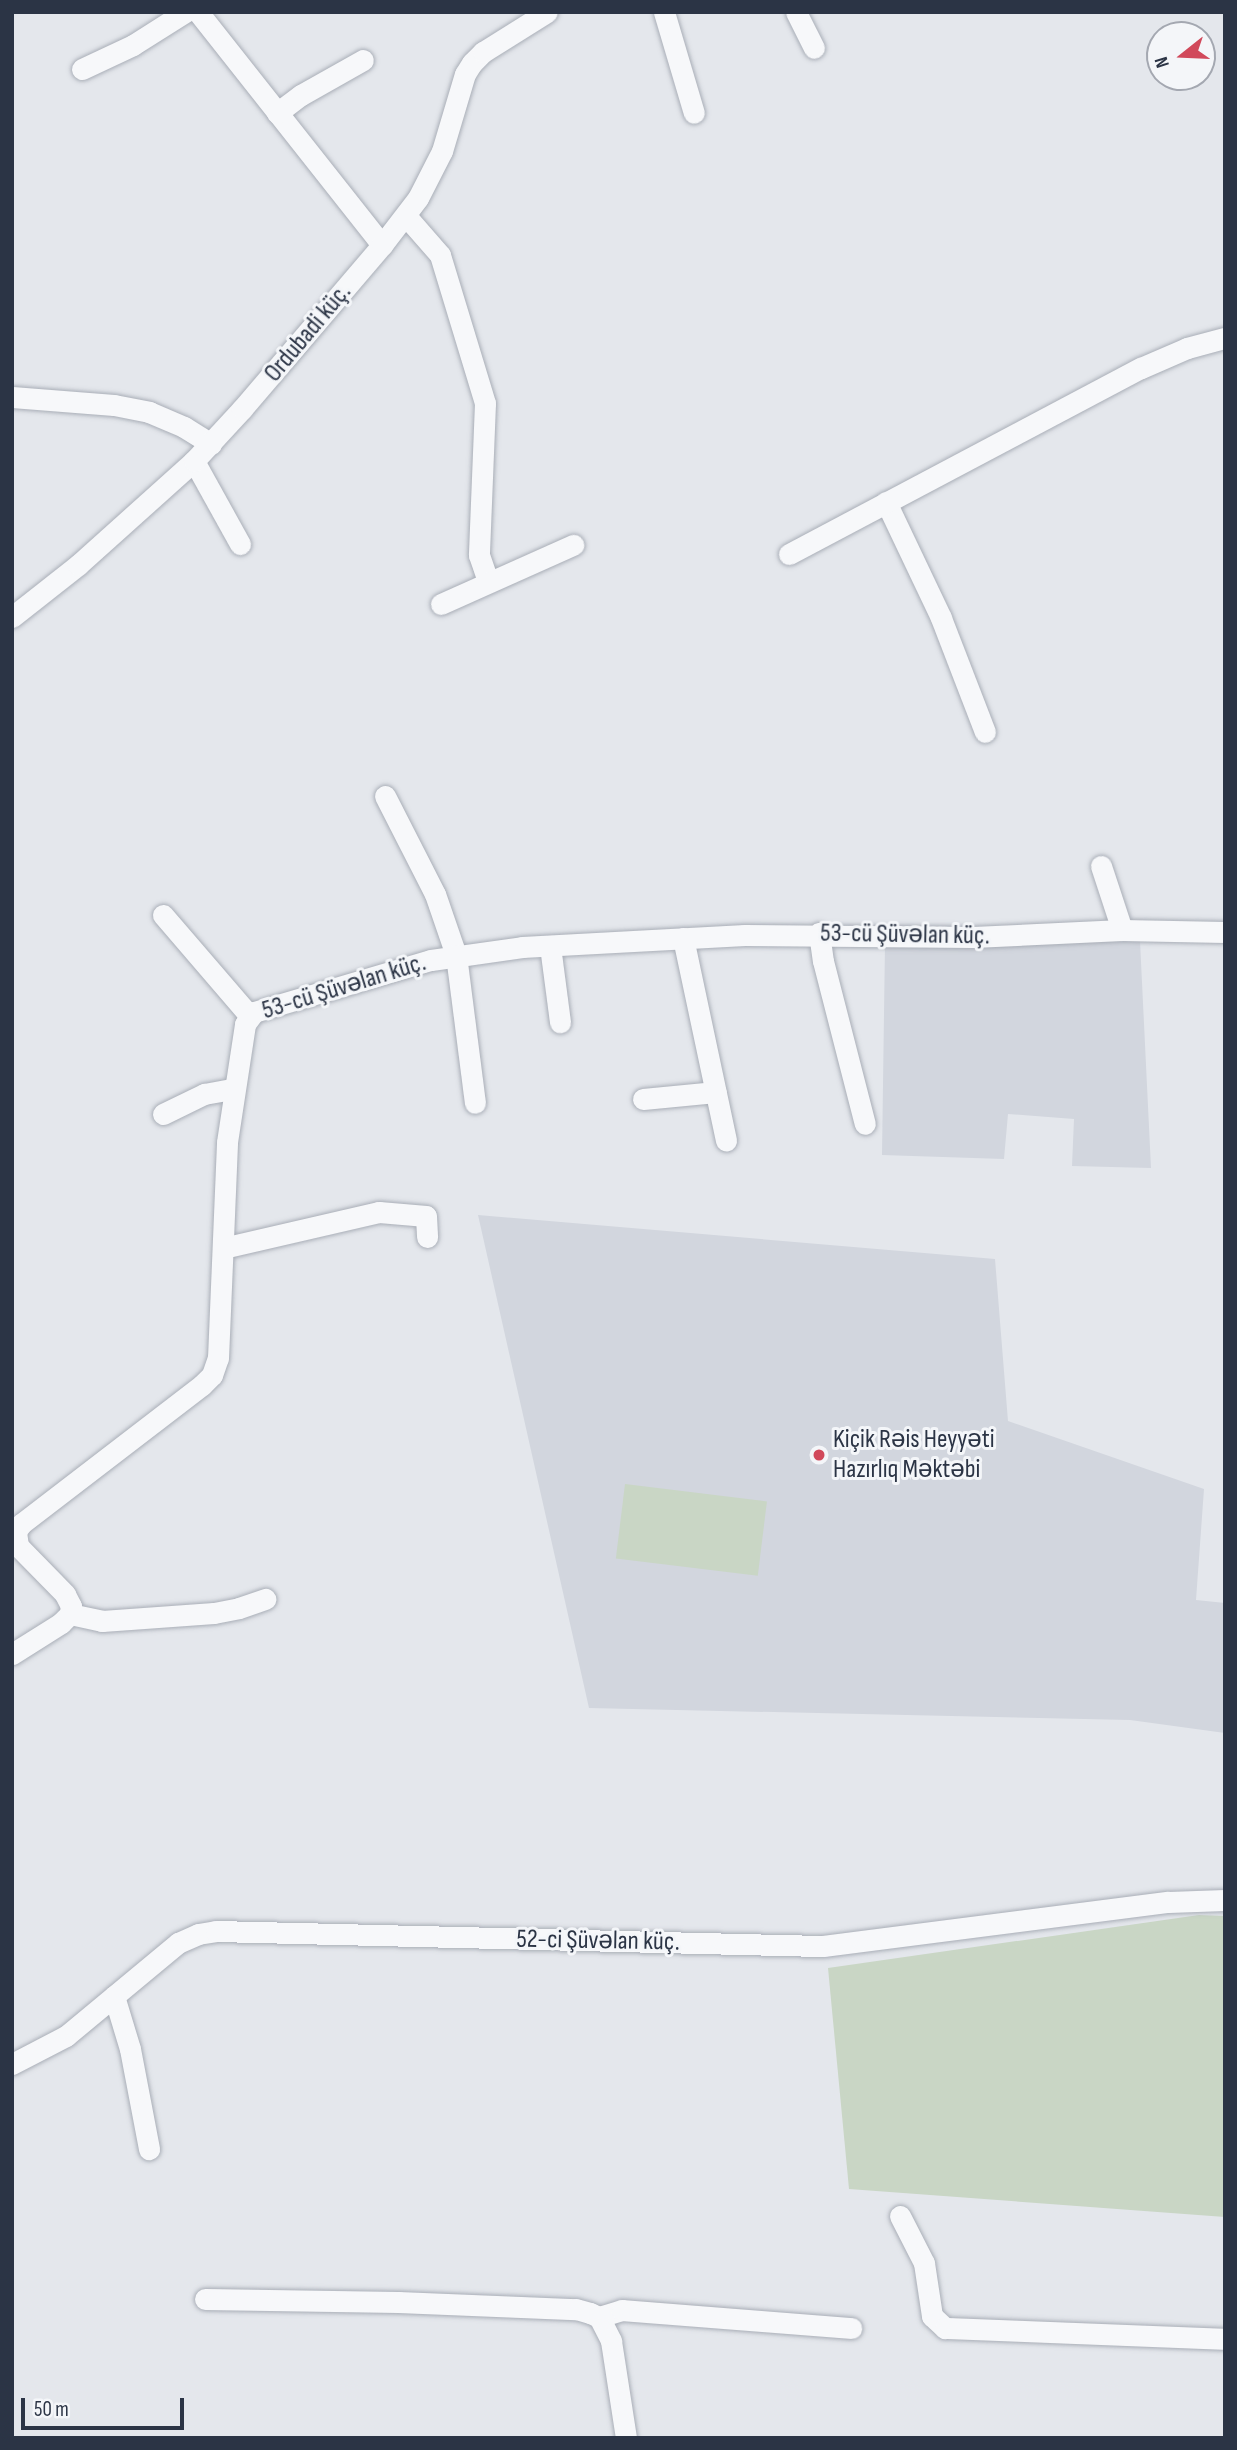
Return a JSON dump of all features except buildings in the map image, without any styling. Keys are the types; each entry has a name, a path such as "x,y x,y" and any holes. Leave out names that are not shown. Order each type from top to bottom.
{"street":[{"path":"82,69 133,45 185,12"},
{"path":"198,12 382,245"},
{"name":"Ordubadi küç.","path":"12,617 78,565 211,444 405,216 442,151 465,74 472,63 489,48 547,12"},
{"path":"664,12 694,113"},
{"path":"796,12 814,48"},
{"path":"277,113 301,94 363,60"},
{"path":"405,216 440,255 485,403 479,555 488,581"},
{"path":"789,554 1166,356 1225,338"},
{"path":"12,397 114,405 149,412 184,427 211,444"},
{"path":"194,461 240,544"},
{"path":"886,502 941,618 985,732"},
{"path":"441,604 573,545"},
{"path":"385,796 435,894 456,955 475,1102"},
{"path":"1101,866 1122,930"},
{"path":"163,915 250,1016"},
{"name":"53-cü Şüvəlan küç.","path":"70,1614 71,1606 65,1594 18,1546 14,1538 21,1524 212,1375 218,1358 220,1338 227,1142 233,1089 250,1016 266,1006 456,955 550,946 819,933 973,937 1122,930 1225,932"},
{"path":"819,933 822,961 865,1124"},
{"path":"683,938 726,1140"},
{"path":"550,946 560,1022"},
{"path":"163,1114 204,1094 233,1089"},
{"path":"643,1099 716,1092"},
{"path":"223,1248 379,1212 426,1216 427,1237"},
{"path":"12,1654 70,1614 102,1621 214,1613 265,1599"},
{"name":"52-ci Şüvəlan küç.","path":"12,2064 59,2041 178,1943 216,1931 823,1946 1168,1902 1225,1900"},
{"path":"114,1996 130,2049 149,2149"},
{"path":"900,2216 924,2263 932,2316 945,2328 1133,2338 1225,2339"},
{"path":"205,2299 576,2309 598,2317 622,2310 851,2328"},
{"path":"598,2317 611,2341 626,2438"}],"shaded area":[{"path":"1140,941 1151,1168 1072,1166 1074,1119 1008,1114 1004,1159 882,1155 885,944"},
{"name":"Kiçik Rəis Heyyəti Hazırlıq Məktəbi","path":"478,1215 995,1259 1008,1421 1204,1489 1196,1600 1225,1603 1225,1733 1130,1720 589,1708"}],"green space":[{"path":"625,1484 767,1501 758,1576 616,1558"},
{"path":"1199,1915 1225,1916 1225,2217 849,2189 828,1968"}],"place":[{"name":"Kiçik Rəis Heyyəti Hazırlıq Məktəbi","path":"819,1455"}]}
